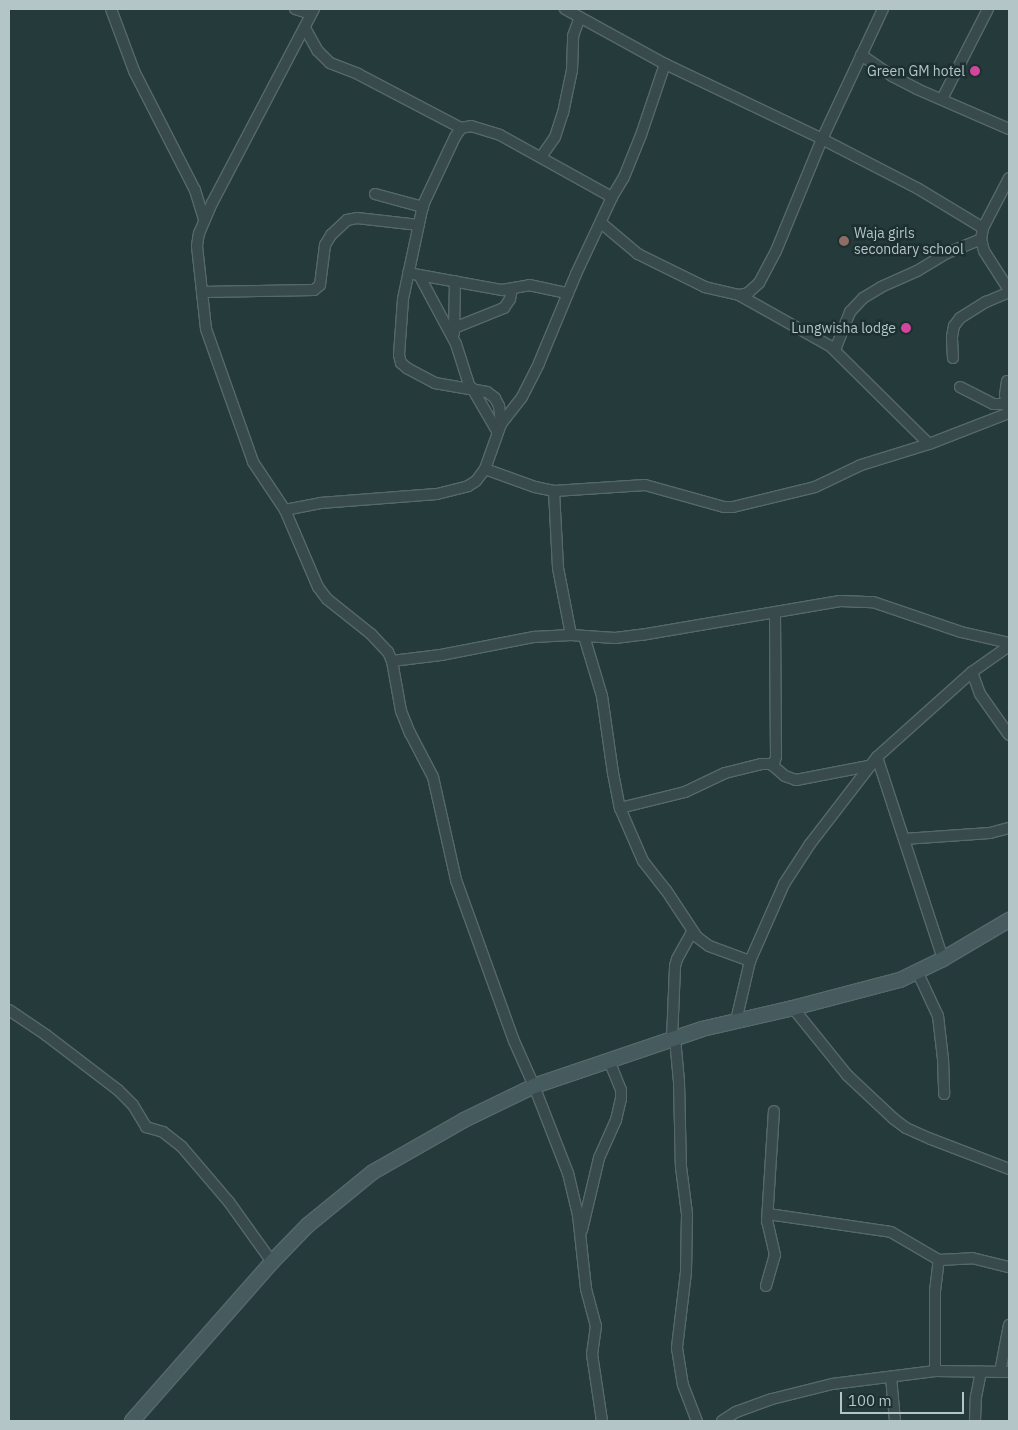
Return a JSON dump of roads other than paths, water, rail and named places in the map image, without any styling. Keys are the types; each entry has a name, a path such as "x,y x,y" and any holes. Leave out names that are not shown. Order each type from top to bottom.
{"main road":[{"path":"132,1421 272,1262 308,1224 373,1172 464,1120 534,1086 673,1038 900,980 943,959 1009,920"}],"street":[{"path":"111,9 130,63 165,136 195,190 204,220"},
{"path":"295,9 313,12 252,125 204,220 197,246 206,329 227,386 242,438 253,462 285,510 310,572 322,594 371,634 388,652 392,661 401,711 410,733 433,776 456,880 514,1041 568,1173 580,1236 586,1289 596,1326 592,1354 602,1421"},
{"path":"565,9 665,64 822,139 917,188 983,228"},
{"path":"739,295 753,290 766,273 786,230 795,200 815,160 822,139 883,9"},
{"path":"942,99 988,9"},
{"path":"541,157 555,137 563,113 572,70 573,36 580,17"},
{"path":"305,28 318,51 330,63 358,74 460,128 471,126 500,135 541,157 567,174 612,197"},
{"path":"861,55 892,76 1009,129"},
{"path":"285,510 320,503 437,494 468,486 476,481 485,469 499,428 522,397 540,363 568,293 612,197 624,177 641,135 665,64"},
{"path":"460,128 423,207 408,273 399,337 399,355 402,363 435,383 487,392 495,398 499,406 499,428"},
{"path":"953,358 952,337 954,326 960,318 1009,291 984,251 981,239 983,228 1009,178"},
{"path":"375,194 423,207"},
{"path":"202,292 314,290 320,285 325,245 335,231 348,220 357,218 419,225"},
{"path":"601,223 638,254 705,287 739,295 835,350 929,444"},
{"path":"835,350 850,312 864,298 881,287 918,271 947,253 981,239"},
{"path":"408,273 502,290 529,285 568,293"},
{"path":"419,275 462,356 471,388 499,428"},
{"path":"453,339 455,281"},
{"path":"454,328 504,308 510,299 512,289"},
{"path":"1007,381 1008,410"},
{"path":"960,387 1008,410"},
{"path":"485,469 534,487 554,491 645,484 724,507 733,507 815,486 861,465 929,444 1008,410"},
{"path":"554,491 558,568 571,635"},
{"path":"392,661 441,655 507,641 571,635 615,638 641,635 775,614 840,601 873,602 962,632 1009,644"},
{"path":"773,766 776,757 775,614"},
{"path":"584,636 602,696 620,808 643,861 671,897 692,932 709,946 750,961"},
{"path":"736,1021 750,961 784,884 810,844 877,757 972,672 1009,644"},
{"path":"972,672 980,694 1009,735"},
{"path":"877,757 943,959"},
{"path":"620,808 685,792 725,773 761,764 773,766 785,776 796,780 870,766"},
{"path":"904,839 990,833 1009,828"},
{"path":"692,932 675,966 673,1038 679,1082 681,1167 687,1214 686,1272 677,1348 684,1390 697,1421"},
{"path":"917,971 938,1016 943,1059 944,1094"},
{"path":"793,1008 846,1075 906,1128 1009,1169"},
{"path":"9,1010 46,1035 118,1090 133,1105 146,1127 163,1132 182,1147 229,1202 272,1262"},
{"path":"580,1236 595,1171 616,1120 621,1099 621,1090 609,1060"},
{"path":"766,1286 775,1255 767,1221 774,1111"},
{"path":"768,1214 891,1232 939,1260 972,1258 1009,1267"},
{"path":"935,1371 935,1291 939,1260"},
{"path":"722,1421 736,1412 772,1399 832,1384 935,1371 1005,1372 1009,1325"},
{"path":"975,1421 976,1397 981,1371"},
{"path":"891,1377 895,1421"}],"place":[{"name":"Green GM hotel","path":"975,71"},
{"name":"Waja girls secondary school","path":"844,241"},
{"name":"Lungwisha lodge","path":"906,328"}]}
